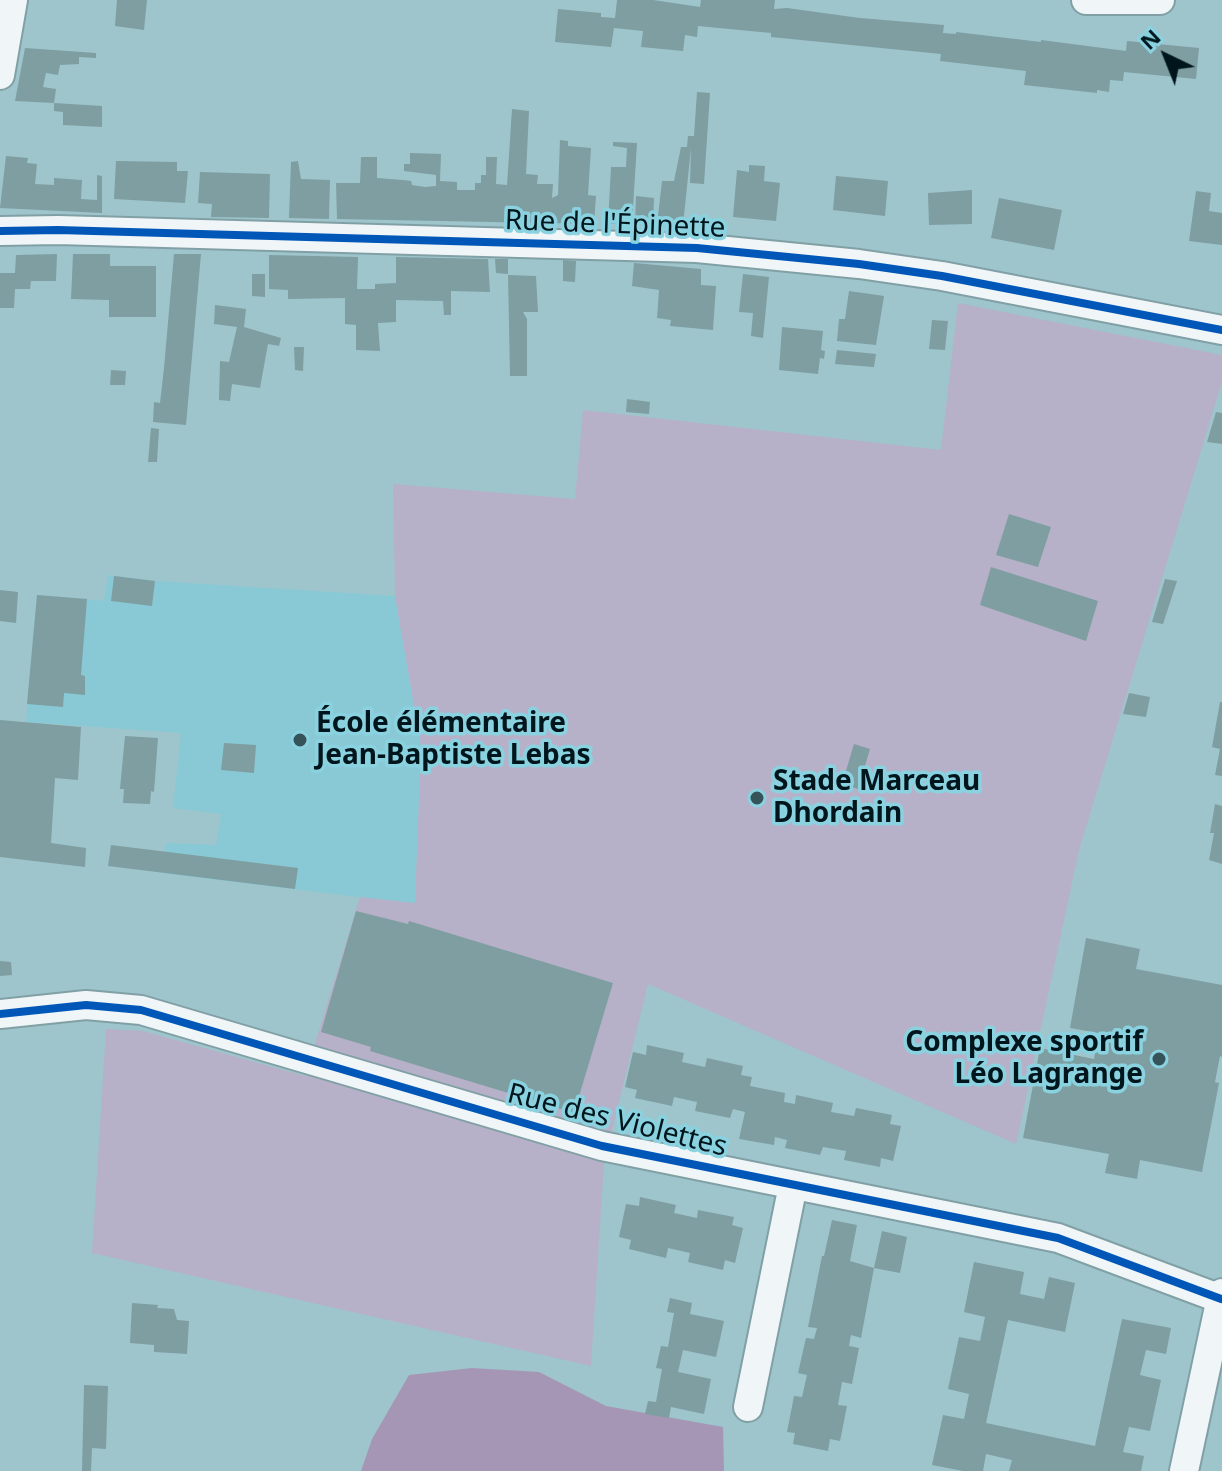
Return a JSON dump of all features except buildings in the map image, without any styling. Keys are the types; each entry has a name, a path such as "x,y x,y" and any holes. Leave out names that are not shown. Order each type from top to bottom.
{"street":[{"path":"0,75 13,0"},
{"path":"1089,0 1160,0"},
{"name":"Rue de l'Épinette","path":"0,231 58,230 697,248 942,276 1222,330"},
{"name":"Rue des Violettes","path":"0,1014 72,1006 141,1010 602,1146 1058,1238 1221,1296"},
{"path":"748,1407 793,1185"},
{"path":"1184,1471 1221,1296"}],"shaded area":[{"name":"Stade Marceau Dhordain","path":"958,303 1222,355 1222,382 1079,850 1016,1144 648,984 604,1163 591,1366 92,1253 106,1029 143,1031 305,1076 360,897 415,903 421,746 395,596 393,484 575,499 583,410 941,450"},
{"name":"École élémentaire Jean-Baptiste Lebas","path":"108,575 155,581 395,596 421,746 415,904 161,873 166,843 216,845 221,814 173,808 181,733 26,722 37,595 104,601"},
{"path":"472,1368 539,1372 606,1406 723,1427 724,1471 361,1471 372,1439 409,1375"}],"cycle path":[{"path":"0,231 58,230 697,248 859,264 942,276 1222,330"},
{"path":"0,1014 86,1005 141,1010 602,1146 1058,1238 1221,1299"}],"place":[{"name":"École élémentaire Jean-Baptiste Lebas","path":"300,740"},
{"name":"Stade Marceau Dhordain","path":"757,798"},
{"name":"Complexe sportif Léo Lagrange","path":"1159,1059"}]}
